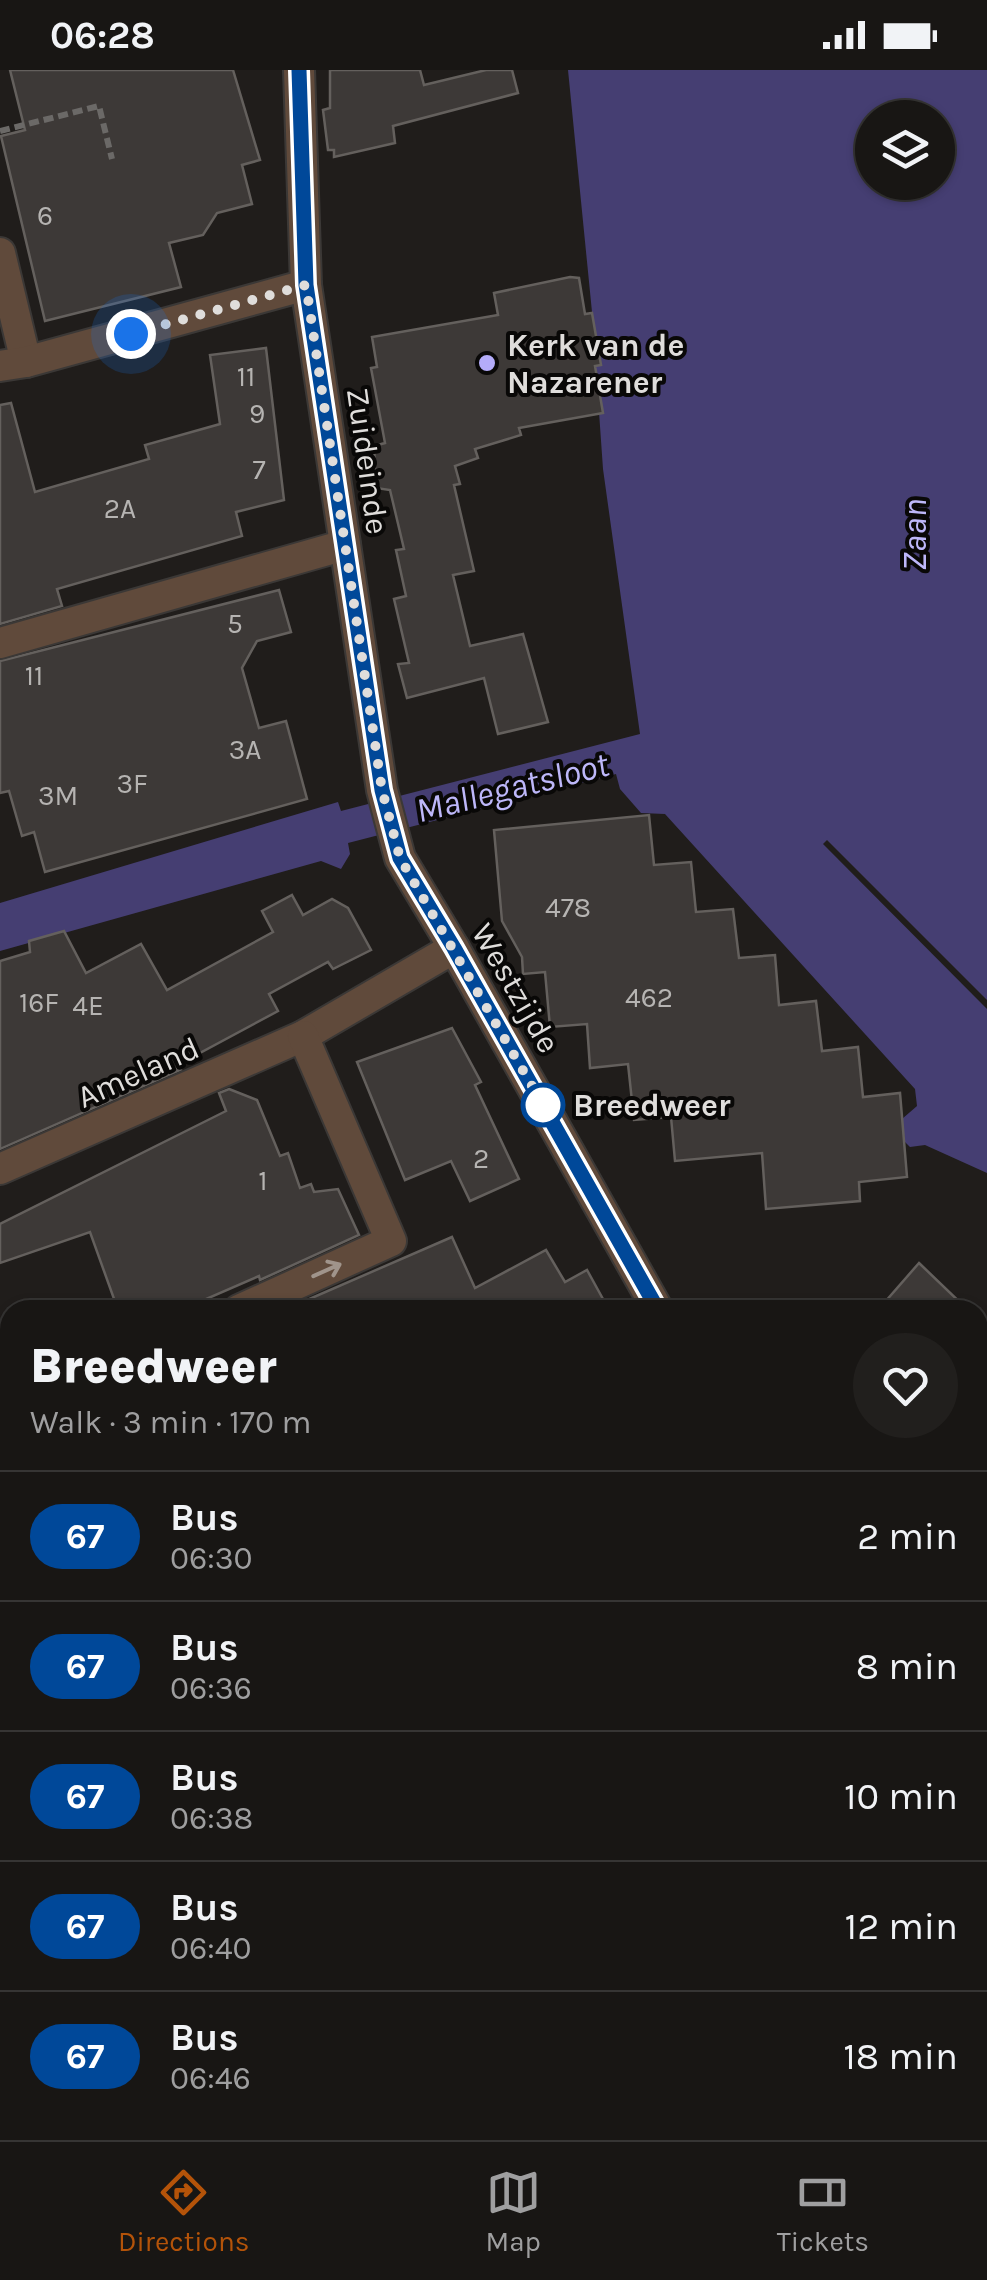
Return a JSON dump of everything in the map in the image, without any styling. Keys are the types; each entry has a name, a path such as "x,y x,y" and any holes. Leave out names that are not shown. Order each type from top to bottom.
{"street":[{"name":"Zuideinde","path":"299,70 306,285 382,790 400,858"},
{"path":"0,253 13,364 306,285"},
{"path":"0,643 345,545"},
{"name":"Westzijde","path":"400,858 652,1300"},
{"name":"Ameland","path":"0,1169 303,1036 454,948"},
{"path":"261,1300 390,1241 303,1036"}],"path":[{"path":"0,131 99,106 112,159"}],"water":[{"path":"568,70 987,70 987,1173 925,1145 910,1147 905,1142 902,1119 917,1106 915,1089 665,814 641,813 620,789 616,774 348,843 350,854 341,869 321,861 0,951 0,903 338,802 341,811 640,734 603,469"}],"pier":[{"path":"827,840 987,1000 987,1009 823,844"}],"building":[{"path":"10,70 233,70 260,160 242,165 252,204 217,213 203,235 169,243 181,287 45,321 1,136 25,130"},
{"path":"330,70 420,70 424,85 486,70 512,70 518,93 393,126 395,143 334,157 334,150 328,150 323,110 330,108"},
{"path":"579,278 585,314 592,313 601,365 595,366 603,413 519,428 521,435 475,449 478,458 455,466 460,484 454,485 474,571 453,575 470,646 523,634 548,722 498,734 484,678 407,698 398,664 409,663 394,599 406,596 396,550 404,549 390,490 376,488 374,446 385,443 371,368 377,367 372,337 498,315 494,293"},
{"path":"266,348 284,500 236,512 242,536 57,589 62,606 0,624 0,405 11,403 35,492 149,459 145,445 220,424 210,355"},
{"path":"279,590 291,632 257,641 242,668 259,728 286,721 307,799 45,872 34,832 22,836 9,791 0,793 0,661"},
{"path":"649,815 654,865 691,862 696,912 733,909 739,958 775,955 779,1005 816,1001 822,1051 858,1047 863,1097 900,1093 907,1177 859,1182 860,1201 766,1209 762,1153 675,1161 671,1117 634,1120 628,1064 590,1068 587,1024 550,1027 545,972 523,974 522,957 502,921 494,830"},
{"path":"292,895 303,915 332,899 348,908 371,950 333,969 328,962 269,994 278,1011 174,1067 180,1070 0,1149 0,961 30,952 29,941 64,931 86,973 141,944 167,990 273,932 262,911"},
{"path":"452,1028 481,1082 475,1085 519,1179 470,1201 451,1161 405,1180 357,1062"},
{"path":"229,1089 257,1100 280,1156 288,1153 300,1188 311,1184 314,1192 338,1189 359,1235 260,1280 259,1276 204,1300 114,1300 90,1232 0,1263 0,1224 226,1111 219,1093"},
{"path":"452,1237 475,1288 546,1250 565,1282 587,1270 604,1300 307,1300"},
{"path":"919,1263 958,1300 887,1300"}],"bus line":[{"name":"67","path":"299,70 306,285 382,790 400,858 652,1300"}],"place":[{"name":"Kerk van de Nazarener","path":"487,363"},
{"name":"Breedweer","path":"543,1105"}],"route":[{"path":"131,334 306,285 382,790 400,858 547,1112 543,1105"}],"water label":[{"name":"Zaan","path":"914,535"},
{"name":"Mallegatsloot","path":"512,787"}]}
